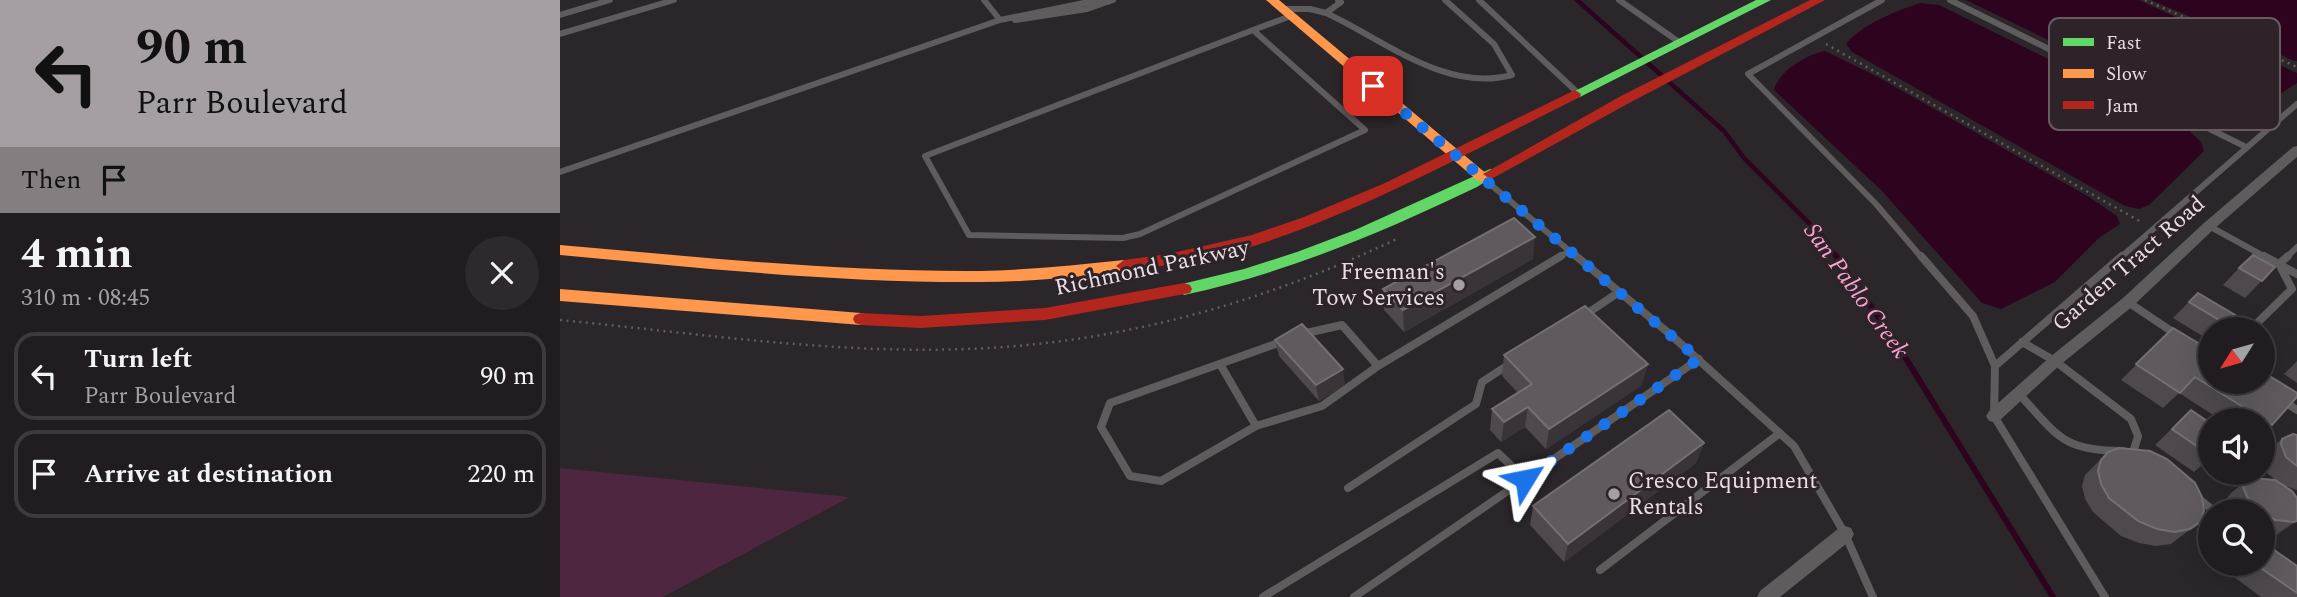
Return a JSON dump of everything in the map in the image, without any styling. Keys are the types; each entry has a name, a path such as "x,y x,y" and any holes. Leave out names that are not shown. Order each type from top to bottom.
{"main road":[{"name":"Richmond Parkway","path":"560,250 905,278 1010,278 1106,270 1256,240 1356,201 1765,0"},
{"name":"Richmond Parkway","path":"560,295 877,321 962,320 1045,314 1221,282 1296,259 1379,226 1483,178 1626,99 1819,0"},
{"path":"1282,8 1483,178"}],"street":[{"name":"Garden Tract Road","path":"1994,416 2055,361 2128,302 2209,226 2297,150"},
{"path":"1766,597 1845,534"}],"lane":[{"path":"560,15 610,0"},
{"path":"560,34 674,0"},
{"path":"985,0 1000,20"},
{"path":"1326,13 1341,2 1338,0"},
{"path":"1253,30 1365,130 1140,234 1123,238 969,235 925,156 1253,30 1282,8 1306,8 1326,13 1430,68 1460,76 1512,75 1510,65 1499,52 1445,0"},
{"path":"1479,0 1578,93"},
{"path":"1619,0 1679,42"},
{"path":"1882,0 1748,74 1876,204 1973,316 1995,366 1994,416 2105,597"},
{"path":"1950,0 2049,49"},
{"path":"560,172 1000,20 1087,9 1111,1"},
{"path":"2280,118 2297,104"},
{"path":"2212,130 2246,147"},
{"path":"1995,366 2266,130"},
{"path":"1483,178 1699,359 1794,446 1845,534 1873,597"},
{"path":"2209,226 2297,274"},
{"path":"2279,264 2297,247"},
{"path":"1378,366 1342,325 1305,333 1110,403 1101,427 1129,476 1161,481 1256,426 1322,406 1378,366 1569,251"},
{"path":"2263,317 2292,289 2279,264"},
{"path":"1574,322 1619,292"},
{"path":"2128,302 2188,342"},
{"path":"2022,342 2055,361 2131,419 2138,431 2138,444 2133,453"},
{"path":"1354,597 1699,359"},
{"path":"1349,488 1476,404 1482,382 1516,360"},
{"path":"1220,364 1256,426"},
{"path":"2019,394 2063,441 2092,451 2115,450 2133,453 2144,460"},
{"path":"2274,396 2297,410"},
{"path":"1600,570 1780,433"},
{"path":"1263,597 1498,453 1525,479"},
{"path":"2187,489 2199,499"}],"path":[{"path":"2146,0 2187,18"},
{"path":"1814,37 2152,228"},
{"path":"2280,59 2297,67"}],"shaded area":[{"path":"1966,0 2139,0 2178,18 2049,18 2049,40"},
{"path":"2151,0 2297,0 2297,61 2280,55 2280,18 2193,18"},
{"path":"1920,3 1939,5 2049,59 2049,130 2188,130 2201,142 2204,151 2149,205 2139,209 2125,206 1852,52 1846,44 1853,37 1890,14"},
{"path":"1825,51 1878,77 2089,197 2117,216 2120,224 2100,237 2055,282 2001,309 1982,303 1881,190 1774,90 1781,77 1794,65"},
{"path":"2280,65 2297,73 2297,83 2280,94"},
{"path":"560,468 850,497 663,597 560,597"}],"building":[{"path":"1514,218 1535,237 1403,310 1383,289"},
{"path":"2253,255 2275,267 2262,281 2239,268"},
{"path":"2198,293 2235,315 2214,317 2189,302"},
{"path":"1585,306 1648,364 1549,429 1528,407 1504,422 1492,409 1532,384 1504,355"},
{"path":"1302,324 1343,369 1316,385 1275,340"},
{"path":"2173,328 2198,343 2198,379 2195,377 2180,393 2136,364"},
{"path":"2275,379 2297,393 2297,397 2275,422 2275,408 2245,408 2222,394 2275,394"},
{"name":"Cresco Equipment Rentals","path":"1669,410 1704,443 1568,544 1533,506"},
{"path":"2191,410 2198,415 2198,447 2172,429"},
{"path":"2297,435 2297,466 2286,457 2281,444 2282,439"},
{"path":"2119,448 2150,451 2167,459 2195,483 2202,497 2198,499 2198,523 2190,529 2175,532 2157,529 2138,521 2109,498 2101,484 2098,471 2101,460 2108,452"},
{"path":"2275,480 2292,491 2297,498 2297,521 2275,520 2275,499 2248,499 2243,487 2275,485"},
{"path":"2275,551 2297,566 2297,593 2272,576 2275,576"}],"waterway":[{"name":"San Pablo Creek","path":"1577,0 1724,131 1744,158 1823,237 1837,258"},
{"name":"San Pablo Creek","path":"1836,256 1897,344 2053,597"}],"traffic: fast":[{"path":"1575,94 1765,0"},
{"path":"1184,289 1244,275 1303,256 1389,221 1490,174"}],"traffic: slow":[{"path":"1272,0 1483,178"},
{"path":"560,250 771,269 913,276 1054,273 1124,266"},
{"path":"560,295 861,319"}],"traffic: jam":[{"path":"1490,174 1626,99 1819,0"},
{"path":"1124,266 1168,260 1254,240 1309,221 1390,186 1575,94"},
{"path":"861,319 921,322 1045,314 1184,289"}],"place":[{"name":"Freeman's Tow Services","path":"1459,285"},
{"name":"Cresco Equipment Rentals","path":"1614,494"}],"route":[{"path":"1373,86 1699,359 1525,479"}]}
